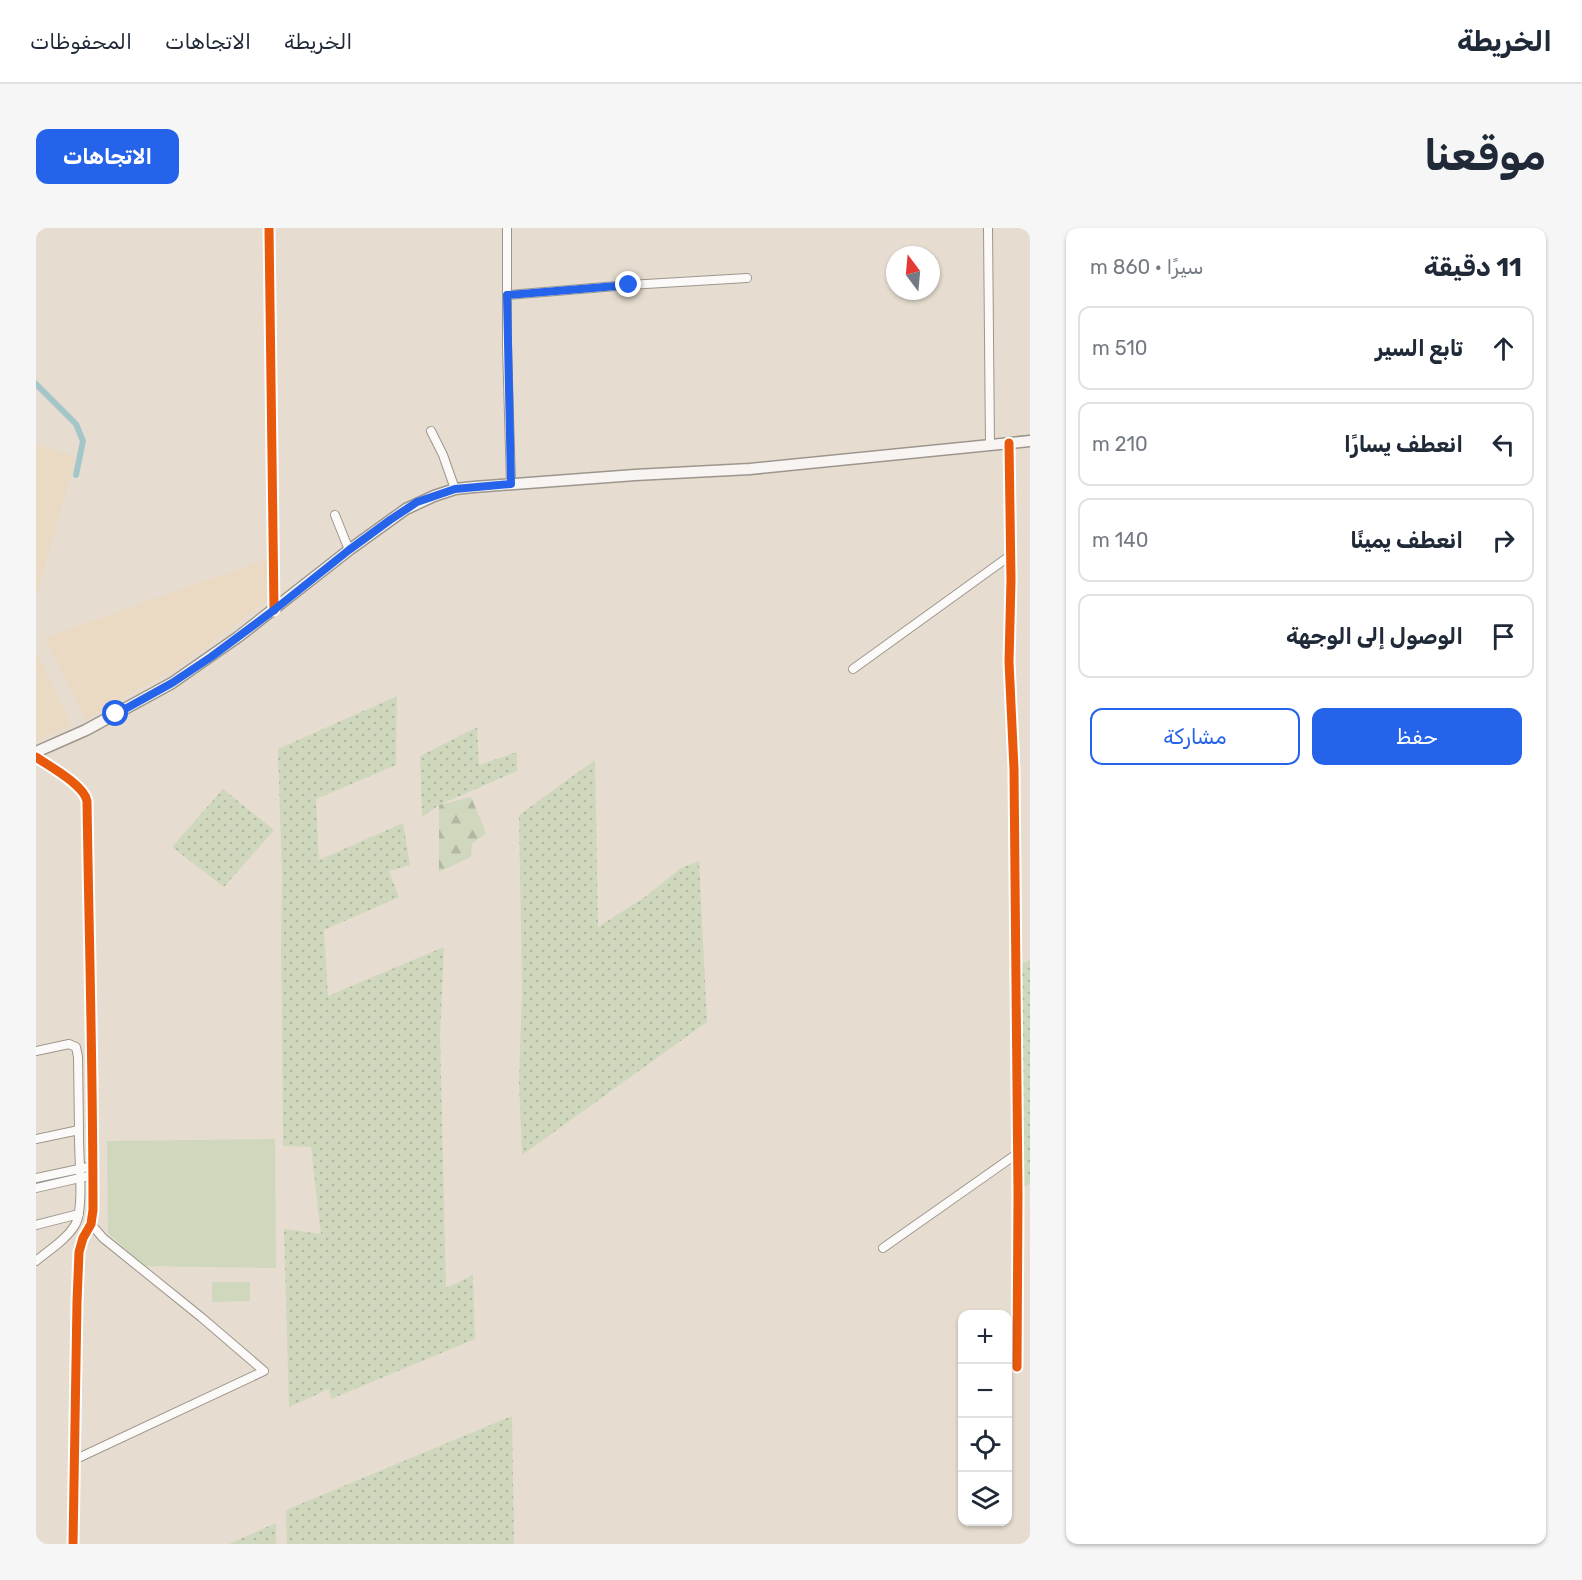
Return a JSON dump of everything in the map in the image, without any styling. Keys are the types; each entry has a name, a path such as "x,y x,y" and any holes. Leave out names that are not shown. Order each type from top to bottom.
{"main road":[{"path":"36,752 96,724 172,683 274,610 390,520 417,502 455,489 750,469 1030,441"}],"street":[{"path":"269,228 274,610"},
{"path":"507,228 511,484"},
{"path":"988,228 990,445"},
{"path":"507,295 747,278"},
{"path":"431,431 455,489"},
{"path":"1010,443 1011,626 1009,662 1014,769 1018,1153 1017,1367"},
{"path":"335,515 349,550"},
{"path":"853,669 1011,555"},
{"path":"36,757 80,788 86,795 87,801 93,1210 91,1224 83,1238 79,1252 73,1544"},
{"path":"36,1051 69,1044 76,1047 80,1173 79,1214 75,1225 66,1236 36,1261"},
{"path":"36,1139 79,1130"},
{"path":"883,1248 1018,1153"},
{"path":"36,1188 80,1173 93,1166"},
{"path":"36,1178 80,1173 93,1175"},
{"path":"36,1225 79,1214"},
{"path":"74,1460 264,1371 103,1238 91,1224"}],"shaded area":[{"path":"36,444 76,457 36,597"},
{"path":"275,556 280,591 182,665 85,720 44,638"},
{"path":"36,652 72,725 36,741"}],"green space":[{"path":"397,696 396,765 316,799 319,860 403,823 410,865 389,871 399,897 324,930 328,996 444,947 440,1036 446,1288 473,1275 475,1339 331,1399 329,1389 289,1407 284,1229 321,1234 311,1147 283,1146 282,876 278,749"},
{"path":"477,727 479,765 517,752 517,771 439,805 422,817 420,756"},
{"path":"595,760 598,927 645,897 681,868 699,861 707,1022 522,1155 519,1084 522,990 519,815"},
{"path":"223,789 274,830 224,887 172,847"},
{"path":"471,797 486,833 472,844 471,857 439,872 439,805"},
{"path":"1030,959 1030,1183 1016,1193 1013,971"},
{"path":"275,1139 276,1268 144,1266 108,1233 107,1141"},
{"path":"212,1282 250,1282 250,1301 212,1302"},
{"path":"512,1416 514,1544 287,1544 286,1510"},
{"path":"276,1523 276,1544 229,1544"}],"waterway":[{"path":"36,384 76,424 83,441 76,475"}],"cycle path":[{"path":"269,228 274,610"},
{"path":"1009,443 1011,580 1009,662 1014,769 1018,1194 1017,1367"},
{"path":"36,757 73,782 87,801 93,1210 91,1224 83,1238 79,1252 73,1544"}],"route":[{"path":"116,714 151,696 211,657 349,550 417,502 455,489 511,484 507,295 629,285"}]}
